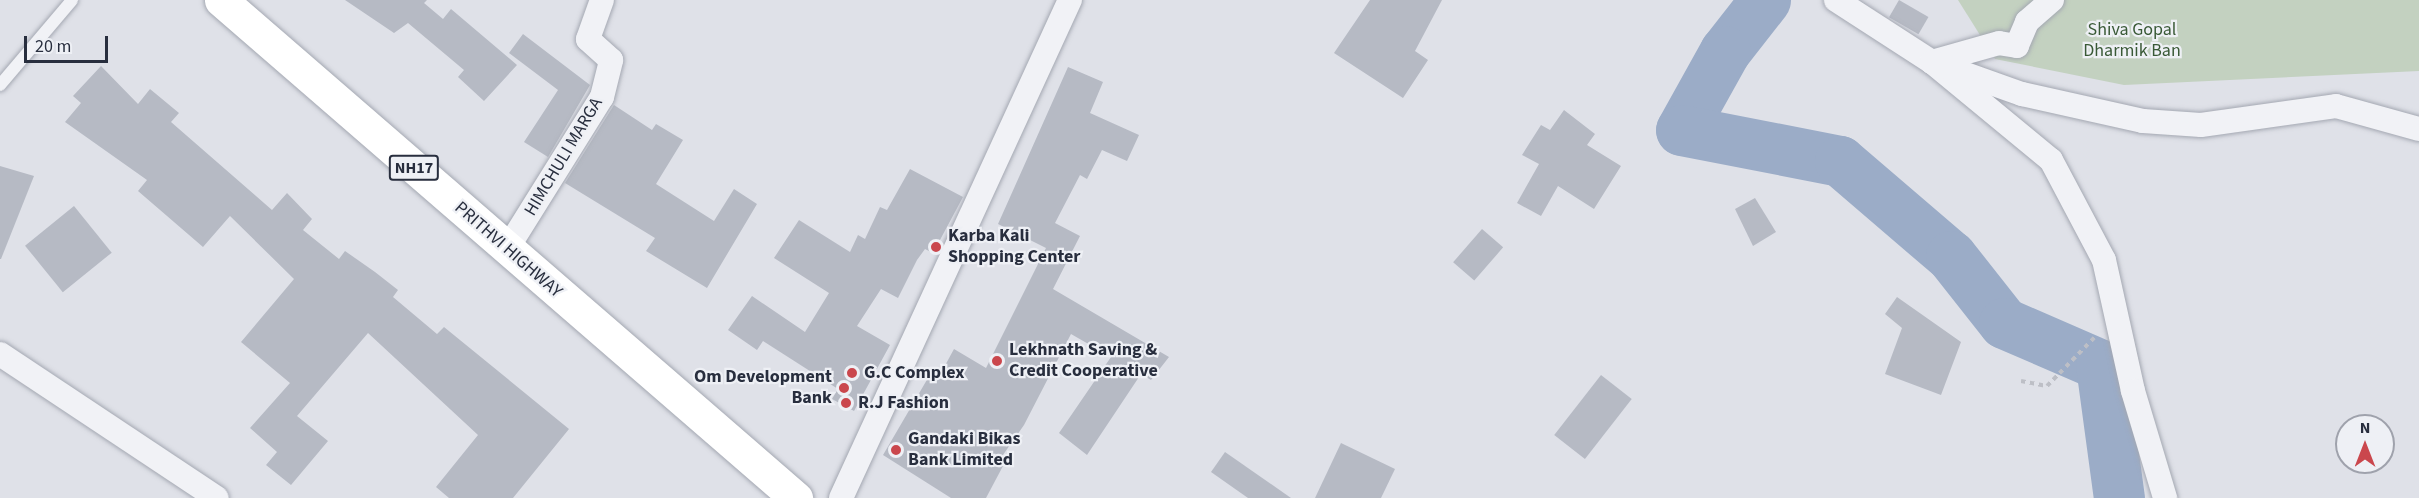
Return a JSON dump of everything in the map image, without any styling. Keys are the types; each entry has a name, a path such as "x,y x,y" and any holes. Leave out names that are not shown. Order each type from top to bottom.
{"highway":[{"name":"PRITHVI HIGHWAY","path":"221,0 796,498"}],"street":[{"name":"HIMCHULI MARGA","path":"507,249 602,97 611,60 588,39 602,0"},
{"path":"841,498 1070,0"},
{"path":"1836,0 1932,62 2051,160 2104,260 2115,313 2165,498"},
{"path":"1932,62 1999,43 2017,46 2027,22 2052,0"},
{"path":"1932,62 2022,94 2143,121 2201,125 2336,106 2419,129"},
{"path":"0,354 217,498"}],"lane":[{"path":"0,85 72,0"}],"path":[{"path":"2021,381 2047,386 2065,373 2115,313"}],"green space":[{"name":"Shiva Gopal Dharmik Ban","path":"1958,0 2419,0 2419,71 2124,85 1995,59"}],"building":[{"path":"345,0 427,0 424,3 443,19 451,9 517,65 484,101 458,77 464,70 408,23 394,33"},
{"path":"1370,0 1442,0 1415,51 1428,60 1403,98 1334,53"},
{"path":"1899,0 1928,17 1918,34 1889,17"},
{"path":"523,34 590,85 548,157 524,142 558,90 509,53"},
{"path":"101,66 138,104 150,89 179,113 171,122 272,210 287,193 312,219 303,230 339,259 345,251 375,272 398,290 393,297 437,334 444,327 569,429 513,498 449,498 436,487 478,435 368,333 297,416 328,441 291,485 266,465 277,452 250,428 290,383 241,342 294,279 230,216 203,247 138,191 147,180 65,122 81,103 73,96"},
{"path":"1068,67 1103,82 1090,113 1139,135 1127,161 1102,150 1087,179 1080,175 1055,223 1080,236 1053,289 1169,357 1151,380 1141,374 1087,455 1059,433 1111,357 1071,334 1024,425 998,462 1003,466 986,498 951,498 883,455 928,378 936,382 954,349 986,368 1046,248 998,224"},
{"path":"614,105 652,130 656,124 683,140 656,184 714,221 734,189 757,204 707,288 646,251 655,238 565,183"},
{"path":"1564,110 1595,134 1587,145 1621,166 1594,209 1558,186 1541,216 1517,203 1539,164 1522,155 1541,125 1550,130"},
{"path":"0,166 34,176 1,259 0,259"},
{"path":"910,169 963,197 933,253 925,249 898,298 881,289 857,326 890,345 854,411 832,399 838,389 763,341 757,350 728,330 752,296 805,332 829,293 774,258 799,220 850,252 858,235 865,239 880,207 887,210"},
{"path":"1755,198 1776,232 1753,246 1735,209"},
{"path":"74,206 112,253 63,292 25,246"},
{"path":"1482,229 1503,247 1474,281 1453,262"},
{"path":"1897,297 1961,342 1941,395 1885,374 1902,328 1885,314"},
{"path":"1601,375 1632,399 1585,459 1554,435"},
{"path":"1341,443 1395,469 1381,498 1315,498"},
{"path":"1225,452 1291,498 1248,498 1211,472"}],"waterway":[{"path":"1765,0 1725,51 1681,130 1840,161 1951,256 2004,323 2101,365 2119,498"}],"place":[{"name":"Karba Kali Shopping Center","path":"936,247"},
{"name":"Lekhnath Saving & Credit Cooperative","path":"997,361"},
{"name":"G.C Complex","path":"852,373"},
{"name":"Om Development Bank","path":"844,388"},
{"name":"R.J Fashion","path":"846,403"},
{"name":"Gandaki Bikas Bank Limited","path":"896,450"}]}
